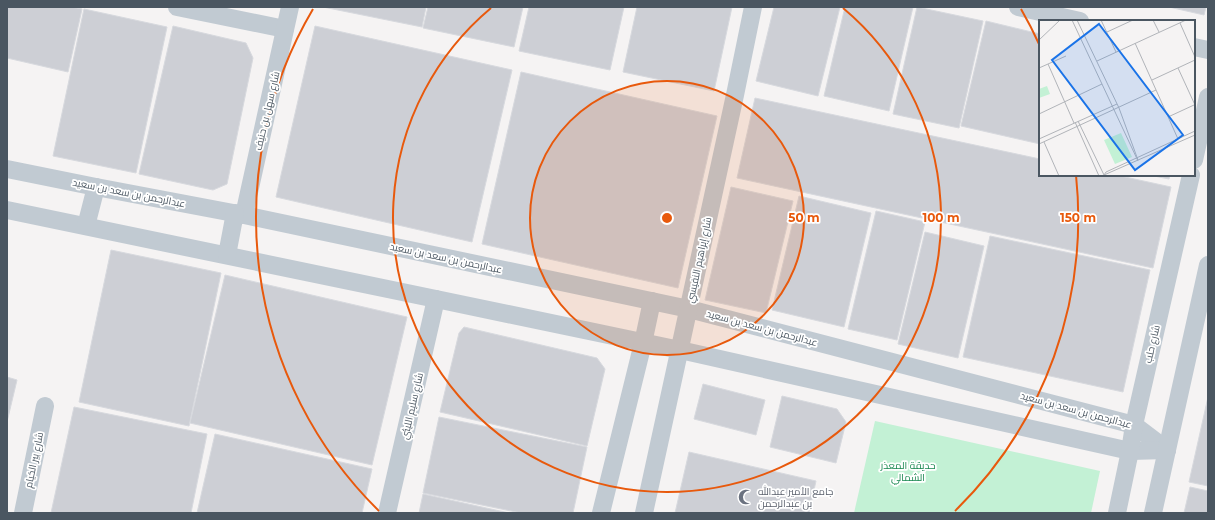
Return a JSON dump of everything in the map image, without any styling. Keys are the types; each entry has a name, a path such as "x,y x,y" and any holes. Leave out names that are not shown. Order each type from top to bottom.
{"street":[{"path":"177,7 285,29"},
{"name":"شارع سهل بن حنيف","path":"227,255 239,214 290,7"},
{"name":"شارع إبراهيم النفيسي","path":"644,513 734,103 753,7"},
{"path":"1018,7 1076,20"},
{"path":"1195,47 1208,50"},
{"path":"1195,156 1208,97"},
{"name":"عبدالرحمن بن سعد بن سعيد","path":"7,169 96,188 239,214 689,309 1134,425 1167,450"},
{"name":"شارع حلب","path":"1117,513 1134,425 1191,176"},
{"path":"86,226 96,188"},
{"path":"7,210 680,350 1130,452 1167,450"},
{"path":"1153,513 1208,264"},
{"name":"شارع سليم الليثي","path":"388,513 436,299"},
{"path":"601,513 652,301"},
{"name":"شارع بير الخيام","path":"23,513 45,406"}],"green space":[{"name":"حديقة المعذر الشمالي","path":"875,421 1100,471 1091,513 854,513"}],"building":[{"path":"7,7 71,7 82,9 68,72 7,58"},
{"path":"323,7 426,7 422,27"},
{"path":"428,7 523,7 514,47 423,28"},
{"path":"529,7 624,7 610,70 519,51"},
{"path":"637,7 732,7 714,91 623,72"},
{"path":"774,7 840,7 818,96 756,81"},
{"path":"845,7 913,7 889,111 824,96"},
{"path":"917,7 983,21 959,128 893,114"},
{"path":"1169,7 1206,7 1204,15"},
{"path":"84,9 167,27 136,173 53,156"},
{"path":"986,21 1039,34 1039,144 961,126"},
{"path":"173,26 246,43 253,58 227,184 213,190 139,174"},
{"path":"315,26 512,70 472,242 276,197"},
{"path":"521,72 717,116 678,288 482,244"},
{"path":"755,98 1039,159 1039,176 1121,176 1171,187 1153,268 737,178"},
{"path":"1154,176 1170,176 1169,179"},
{"path":"731,187 793,201 766,313 705,300"},
{"path":"799,196 871,213 844,327 772,310"},
{"path":"876,211 925,222 897,340 848,329"},
{"path":"925,232 984,246 958,358 898,344"},
{"path":"990,236 1150,270 1123,392 963,357"},
{"path":"111,250 221,273 189,426 79,402"},
{"path":"225,275 407,317 372,465 190,423"},
{"path":"464,327 597,358 605,369 587,446 440,412 459,333"},
{"path":"7,377 17,380 7,422"},
{"path":"703,384 765,400 756,435 694,419"},
{"path":"782,396 837,409 846,422 836,463 770,447"},
{"path":"1208,397 1208,486 1189,482"},
{"path":"74,407 207,434 191,513 51,513"},
{"path":"439,417 587,447 573,513 521,513 423,493"},
{"path":"215,434 372,469 362,513 197,513"},
{"name":"جامع الأمير عبدالله بن عبدالرحمن","path":"689,452 816,481 809,513 675,513"},
{"path":"1190,487 1208,491 1208,513 1184,513"},
{"path":"423,494 509,513 419,513"}],"place":[{"name":"جامع الأمير عبدالله بن عبدالرحمن","path":"746,497"}]}
